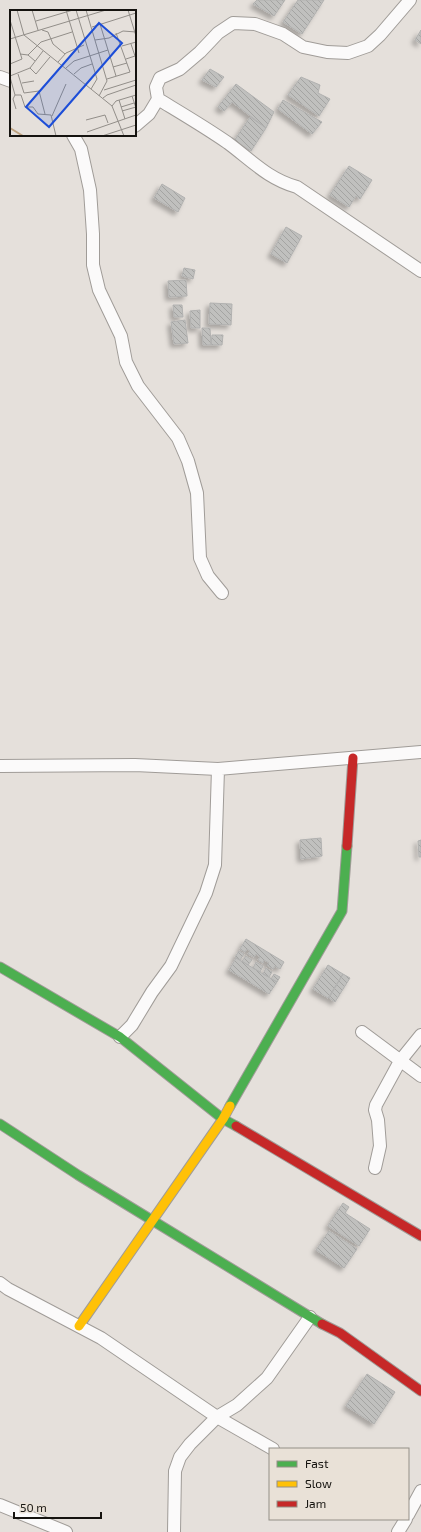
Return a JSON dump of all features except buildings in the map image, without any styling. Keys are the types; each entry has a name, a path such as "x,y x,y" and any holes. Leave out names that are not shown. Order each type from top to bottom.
{"street":[{"path":"136,125 149,114 158,99 156,86 160,78 180,69 200,52 218,32 233,23 255,24 282,34 303,47 327,52 348,53 368,46 380,35 410,0"},
{"path":"0,77 10,81"},
{"path":"158,99 228,143 270,177 285,184 297,187 421,270"},
{"path":"74,136 81,149 90,190 93,234 93,265 99,290 121,336 126,362 138,386 178,438 188,461 197,493 199,524 198,543 200,558 208,576 222,593"},
{"path":"0,766 135,765 218,769 421,752"},
{"path":"79,1326 223,1119 342,911 353,758"},
{"path":"120,1037 132,1025 152,992 171,966 206,893 215,866 218,769"},
{"path":"0,967 120,1037 223,1119 421,1236"},
{"path":"362,1032 421,1076"},
{"path":"375,1168 380,1146 378,1120 375,1110 400,1061 421,1035"},
{"path":"0,1124 78,1175 310,1317 340,1332 421,1391"},
{"path":"0,1283 101,1338 217,1417 271,1448"},
{"path":"174,1532 175,1471 180,1458 190,1444 217,1417 237,1405 267,1378 310,1317"},
{"path":"409,1511 421,1491"},
{"path":"0,1505 66,1532"}],"traffic: fast":[{"path":"230,1106 342,911 347,846"},
{"path":"0,967 120,1037 223,1119 236,1126"},
{"path":"0,1124 78,1175 322,1324"}],"traffic: slow":[{"path":"79,1326 223,1119 230,1106"}],"traffic: jam":[{"path":"347,846 353,758"},
{"path":"236,1126 421,1236"},
{"path":"322,1324 340,1333 421,1391"}]}
